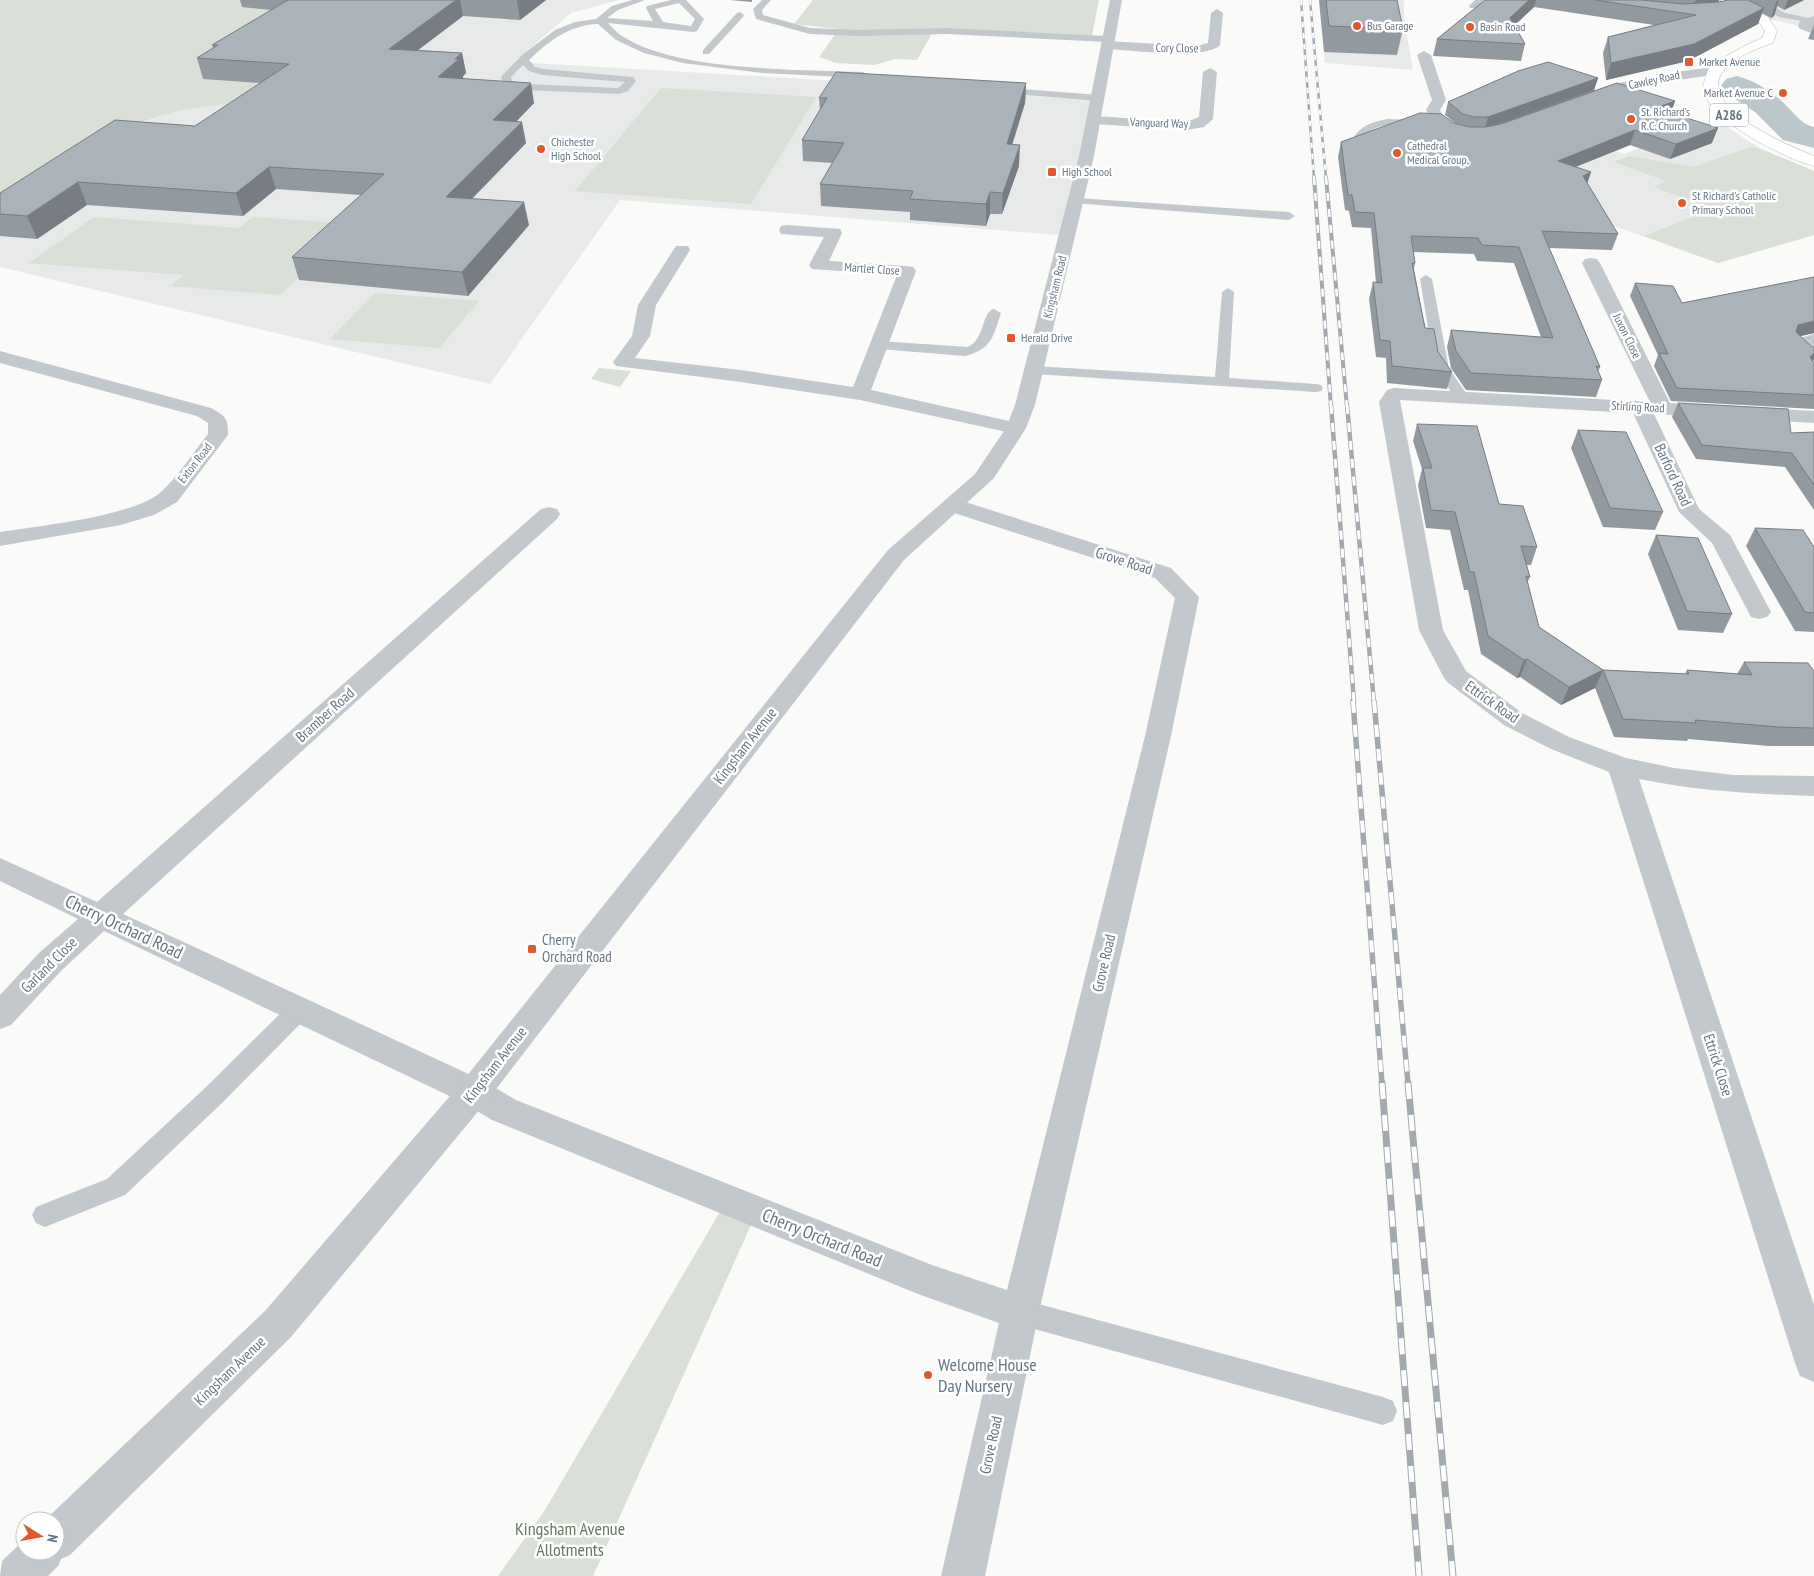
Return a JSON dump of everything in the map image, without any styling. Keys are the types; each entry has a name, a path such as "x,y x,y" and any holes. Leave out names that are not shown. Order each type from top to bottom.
{"main road":[{"path":"1714,71 1719,64 1753,41 1768,40 1771,31 1764,20 1726,0 1725,9 1720,12"},
{"name":"A286","path":"1714,71 1710,86 1715,101 1733,119 1760,137 1814,161"}],"street":[{"name":"Kingsham Road","path":"896,555 983,478 1016,428 1025,404 1077,201 1099,98 1107,42 1116,0"},
{"name":"Cory Close","path":"1107,42 1198,50 1214,45 1217,13"},
{"path":"1424,55 1439,100 1433,110 1449,132 1476,136"},
{"name":"Cawley Road","path":"1576,102 1634,83 1692,72 1714,71"},
{"name":"Vanguard Way","path":"1094,120 1186,126 1199,124 1206,119 1210,72"},
{"name":"Martlet Close","path":"787,230 834,233 818,265 907,271 860,394"},
{"path":"682,250 647,305 641,336 623,362 741,376 860,394 1016,428"},
{"name":"Juxon Close","path":"1591,263 1664,409"},
{"path":"1814,340 1800,344 1814,355"},
{"name":"Exton Road","path":"0,357 204,412 218,421 218,435 169,497 146,510 121,518 0,539"},
{"name":"Stirling Road","path":"1394,394 1814,417"},
{"name":"Ettrick Road","path":"1394,394 1389,402 1431,630 1456,676 1513,719 1560,743 1621,766 1674,777 1734,784 1814,786"},
{"name":"Barford Road","path":"1641,408 1690,512 1722,540 1759,612"},
{"name":"Grove Road","path":"953,505 1163,573 1187,597 1158,736 1020,1312 963,1576"},
{"name":"Bramber Road","path":"101,916 549,514"},
{"name":"Kingsham Avenue","path":"65,1530 278,1324 474,1092 896,555"},
{"name":"Ettrick Close","path":"1621,766 1814,1363"},
{"name":"Cherry Orchard Road","path":"0,869 474,1092 513,1114 930,1282 1020,1312"},
{"name":"Garland Close","path":"0,1016 50,962 101,916"},
{"path":"17,1576 33,1561"}],"lane":[{"path":"599,20 615,8 641,0"},
{"path":"660,25 650,8 681,0 700,19 702,29"},
{"path":"767,0 757,9 759,17 810,31 858,33 946,31 1107,42"},
{"path":"1765,0 1763,4 1782,15 1813,24"},
{"path":"706,52 740,15"},
{"path":"599,20 607,31 635,46 660,55 697,63 872,75"},
{"path":"524,60 532,69 542,72 630,79 631,81 624,89 614,91 524,87 508,83 506,77 524,60 566,28 599,20 725,31"},
{"path":"989,89 1099,98"},
{"path":"1358,138 1365,128 1382,123 1442,124"},
{"path":"1077,201 1288,216"},
{"path":"1426,279 1442,369 1462,397"},
{"path":"1222,382 1228,292"},
{"path":"879,345 965,352 976,350 982,346 994,313"},
{"path":"1034,370 1316,388"},
{"path":"45,1215 116,1186 214,1095 299,1010"},
{"path":"1020,1312 1383,1410"}],"shaded area":[{"name":"Chichester High School","path":"0,0 619,0 571,13 514,62 857,82 1095,99 1059,235 620,200 490,384 0,267"},
{"name":"Bus Garage","path":"1319,0 1404,0 1404,19 1413,70 1325,63"},
{"path":"1726,0 1814,0 1814,30 1775,20 1764,20"},
{"name":"St Richard's Catholic Primary School","path":"1721,123 1761,149 1814,171 1814,235 1718,263 1437,163 1572,136 1624,154 1702,124"}],"green space":[{"path":"0,0 254,0 280,9 204,79 239,81 275,70 247,104 218,105 176,111 135,125 0,214"},
{"path":"813,0 1099,0 1092,36 935,28 917,60 896,59 874,65 836,63 819,57 839,29 794,24"},
{"path":"661,88 816,97 751,204 575,191"},
{"path":"1751,147 1761,149 1814,171 1814,235 1718,263 1644,236 1714,209 1654,187 1666,181 1614,162 1629,156 1694,167"},
{"path":"94,217 239,228 253,217 355,224 280,295 171,286 183,275 29,263"},
{"path":"375,293 479,301 439,348 330,339"},
{"path":"599,368 631,371 620,387 591,379"},
{"name":"Kingsham Avenue Allotments","path":"721,1210 751,1225 593,1576 498,1576 545,1510"}],"building":[{"path":"288,0 456,0 389,49 462,53 455,59 459,59 438,77 531,83 493,120 522,122 446,197 524,202 462,272 292,257 384,174 269,167 236,193 78,182 27,216 0,214 0,193 115,120 195,126 289,64 197,58 218,45 212,45"},
{"path":"1326,0 1397,0 1403,29 1329,26"},
{"path":"1485,0 1529,0 1510,18 1525,44 1437,39"},
{"path":"1595,0 1642,0 1682,4 1748,0 1764,8 1694,44 1611,63 1608,37 1696,15"},
{"path":"1548,62 1598,78 1488,117 1474,117 1463,114 1448,102 1518,71"},
{"path":"836,72 1026,83 1007,144 1020,145 1003,193 990,192 986,204 910,199 913,191 820,184 844,143 802,140 827,98 819,98"},
{"path":"1617,83 1675,101 1656,108 1718,128 1676,144 1635,130 1558,161 1591,172 1583,176 1618,234 1542,231 1600,367 1596,366 1602,380 1471,373 1456,351 1451,330 1553,338 1519,247 1482,245 1478,238 1411,236 1415,263 1412,263 1425,328 1434,329 1438,352 1452,372 1392,366 1390,341 1380,340 1373,282 1382,283 1374,213 1355,212 1352,195 1348,195 1341,142 1420,113 1441,114 1454,123 1469,127 1501,124"},
{"path":"1814,277 1814,321 1798,325 1796,332 1814,348 1814,353 1810,357 1814,363 1814,395 1677,388 1659,353 1668,354 1635,283 1673,286 1682,303"},
{"path":"1678,403 1788,409 1791,433 1814,432 1814,485 1792,453 1702,445"},
{"path":"1417,424 1477,426 1499,504 1523,506 1537,547 1521,546 1530,577 1526,576 1539,627 1603,670 1569,687 1488,636 1474,572 1470,572 1455,512 1431,510 1423,468 1432,468"},
{"path":"1578,430 1626,432 1663,512 1610,508"},
{"path":"1755,528 1803,530 1814,547 1814,613 1805,612"},
{"path":"1656,535 1698,538 1732,614 1687,611"},
{"path":"1744,662 1808,663 1814,671 1814,728 1695,720 1696,723 1623,719 1603,670 1689,674 1687,670 1752,675"}],"waterway":[{"path":"1737,86 1767,105 1795,133 1814,138"}],"railway":[{"path":"1301,0 1314,178"},
{"path":"1310,0 1326,178"},
{"path":"1314,177 1331,407"},
{"path":"1326,177 1347,407"},
{"path":"1331,405 1354,702"},
{"path":"1347,405 1374,702"},
{"path":"1353,701 1382,1084"},
{"path":"1374,701 1408,1084"},
{"path":"1382,1083 1419,1576"},
{"path":"1408,1083 1453,1576"}],"place":[{"name":"Bus Garage","path":"1357,26"},
{"name":"Basin Road","path":"1470,27"},
{"name":"Market Avenue","path":"1689,62"},
{"name":"Market Avenue C","path":"1783,93"},
{"name":"St. Richard's R.C. Church","path":"1631,119"},
{"name":"Chichester High School","path":"541,149"},
{"name":"Cathedral Medical Group.","path":"1397,153"},
{"name":"High School","path":"1052,172"},
{"name":"St Richard's Catholic Primary School","path":"1682,203"},
{"name":"Herald Drive","path":"1011,338"},
{"name":"Cherry Orchard Road","path":"532,949"},
{"name":"Welcome House Day Nursery","path":"928,1375"}]}
